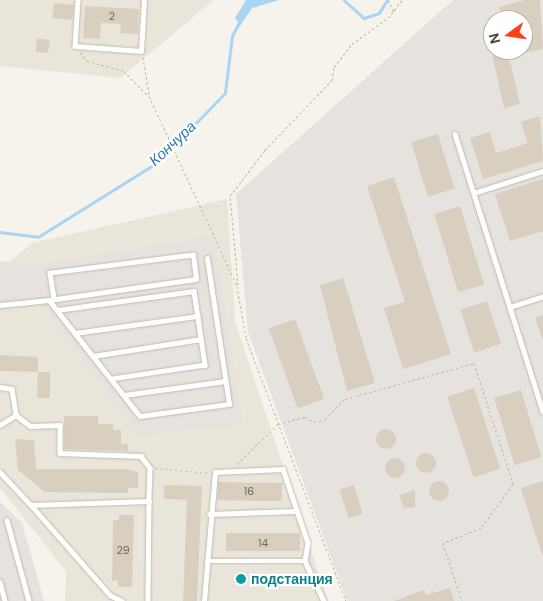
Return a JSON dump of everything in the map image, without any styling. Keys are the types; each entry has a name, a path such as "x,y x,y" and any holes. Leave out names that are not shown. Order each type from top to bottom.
{"lane":[{"path":"78,0 75,46 141,51 144,0"},
{"path":"455,134 543,411"},
{"path":"474,193 543,171"},
{"path":"0,305 51,300 196,279 193,255 50,273 51,300 140,416 229,404 207,258"},
{"path":"57,310 194,291 205,366 111,379"},
{"path":"510,307 543,296"},
{"path":"75,333 198,316"},
{"path":"93,356 201,339"},
{"path":"124,395 225,381"},
{"path":"0,387 12,389 16,415 30,426 60,425 60,453 140,456 150,468 148,501 148,601"},
{"path":"0,424 16,415"},
{"path":"204,601 209,514 215,472 283,469 308,543 305,561 324,601"},
{"path":"0,472 110,595 122,601"},
{"path":"31,505 148,501"},
{"path":"209,514 296,510"},
{"path":"7,520 29,601"},
{"path":"207,561 305,561"},
{"path":"0,582 5,601"}],"path":[{"path":"388,0 394,12"},
{"path":"237,286 240,269 230,196 266,150 332,80 334,67 352,44 394,12 402,0"},
{"path":"87,61 124,71 149,96 206,214 237,286 246,338 346,601"},
{"path":"233,466 242,462 278,424 305,417 314,422 324,419 345,399 474,363 513,484 481,528 443,543 462,601"},
{"path":"150,468 180,467 199,475 215,472"}],"shaded area":[{"path":"0,0 214,0 120,78 0,66"},
{"path":"453,0 543,0 543,601 347,601 248,332 236,194"},
{"path":"227,199 235,321 328,601 65,601 66,571 0,488 0,270 32,243"},
{"path":"214,236 243,425 139,435 35,298 36,277 31,300 0,305 0,261 37,265"},
{"path":"0,502 22,523 44,601 0,601"}],"water":[{"path":"246,0 279,0 252,8 240,26 235,18"}],"building":[{"path":"525,0 540,0 543,49 533,51 533,10 500,10 499,7"},
{"path":"54,3 74,5 72,20 52,18"},
{"path":"85,6 139,9 138,34 120,33 121,24 101,23 100,39 83,38"},
{"path":"37,38 50,40 48,53 36,52"},
{"path":"493,60 510,60 520,104 504,108"},
{"path":"540,116 543,161 483,179 470,138 490,132 496,153 528,143 521,122"},
{"path":"438,134 455,189 428,197 411,142"},
{"path":"394,177 451,354 403,369 384,308 405,302 367,186"},
{"path":"543,179 543,231 510,241 495,194"},
{"path":"460,206 484,284 458,292 434,214"},
{"path":"343,278 375,383 347,391 320,285"},
{"path":"487,301 501,344 474,352 460,310"},
{"path":"543,315 543,339 542,339 535,318"},
{"path":"295,319 324,399 298,408 269,329"},
{"path":"0,355 38,357 38,372 0,371"},
{"path":"38,372 50,372 50,398 37,398"},
{"path":"474,388 500,469 474,477 447,397"},
{"path":"521,390 541,457 515,465 494,398"},
{"path":"64,416 98,416 98,424 113,424 113,430 121,430 121,444 128,444 128,451 64,449"},
{"path":"386,429 393,432 396,439 393,446 386,449 379,446 376,439 379,432"},
{"path":"15,439 34,440 36,469 127,469 138,472 138,488 128,488 128,493 45,492 18,470"},
{"path":"426,453 433,456 436,463 433,470 426,473 419,470 416,463 419,456"},
{"path":"395,458 402,461 405,468 402,475 395,478 388,475 385,468 388,461"},
{"path":"439,481 446,484 449,491 446,498 439,501 432,498 429,491 432,484"},
{"path":"543,481 543,555 542,555 521,488"},
{"path":"218,482 282,483 282,501 218,500"},
{"path":"164,485 202,486 197,601 183,601 187,500 164,499"},
{"path":"354,485 363,514 348,518 340,489"},
{"path":"415,490 415,507 404,508 399,495"},
{"path":"119,515 134,515 132,587 118,587 118,580 112,581 113,520 119,520"},
{"path":"226,533 300,533 300,551 226,551"},
{"path":"450,588 454,601 394,601 424,590 426,595"}],"waterway":[{"name":"Кончура","path":"344,0 364,18 379,13 387,0"},
{"name":"Кончура","path":"0,232 38,237 158,162 225,93 232,36 239,23"}],"place":[{"name":"подстанция","path":"241,579"}]}
